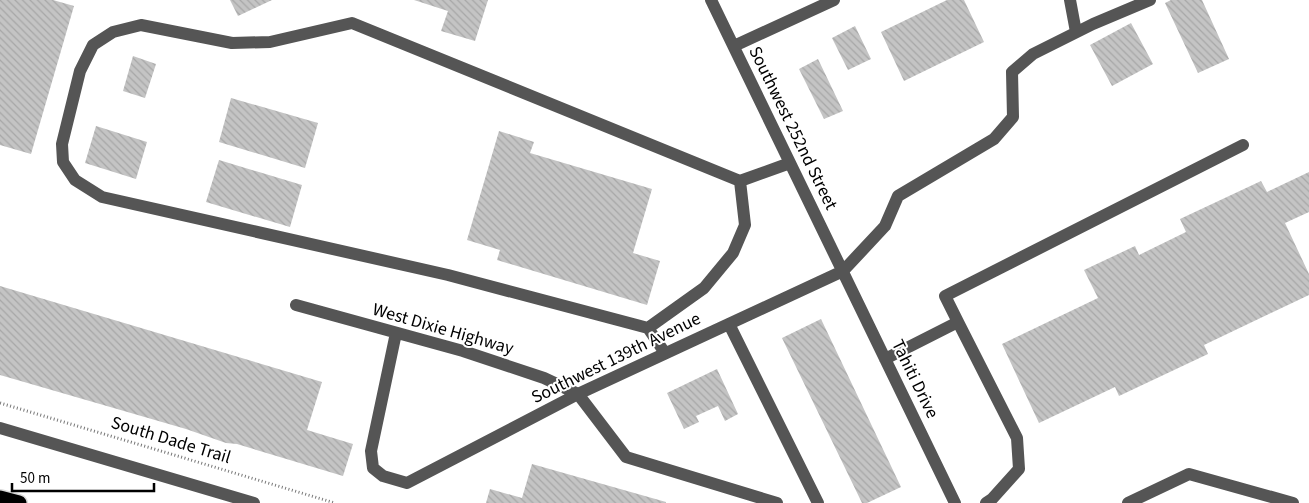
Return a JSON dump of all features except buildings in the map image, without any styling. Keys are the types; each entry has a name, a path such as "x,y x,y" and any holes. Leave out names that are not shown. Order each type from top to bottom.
{"highway":[{"path":"0,498 18,503"}],"street":[{"name":"Southwest 252nd Street","path":"711,0 843,271"},
{"path":"734,46 834,0"},
{"path":"1070,0 1076,32"},
{"path":"843,271 885,226 898,196 994,139 1001,132 1013,117 1012,72 1033,54 1076,32 1150,0"},
{"path":"666,353 648,328 448,275 102,197 75,180 63,162 62,144 80,71 93,45 113,32 141,25 232,43 270,42 352,23 740,181 790,163"},
{"path":"986,503 992,499 1019,469 1016,438 945,296 1243,145"},
{"path":"648,328 704,288 733,253 745,225 740,181"},
{"name":"Southwest 139th Avenue","path":"396,332 371,451 373,468 383,476 406,483 578,394 843,271"},
{"name":"Tahiti Drive","path":"843,271 955,503"},
{"name":"West Dixie Highway","path":"296,305 463,351 544,378 578,394"},
{"path":"885,359 958,322"},
{"path":"729,324 818,503"},
{"path":"578,394 626,457 777,503"},
{"path":"0,428 254,503"},
{"path":"1128,503 1189,474 1293,503"}],"path":[{"name":"South Dade Trail","path":"0,403 335,503"}]}
